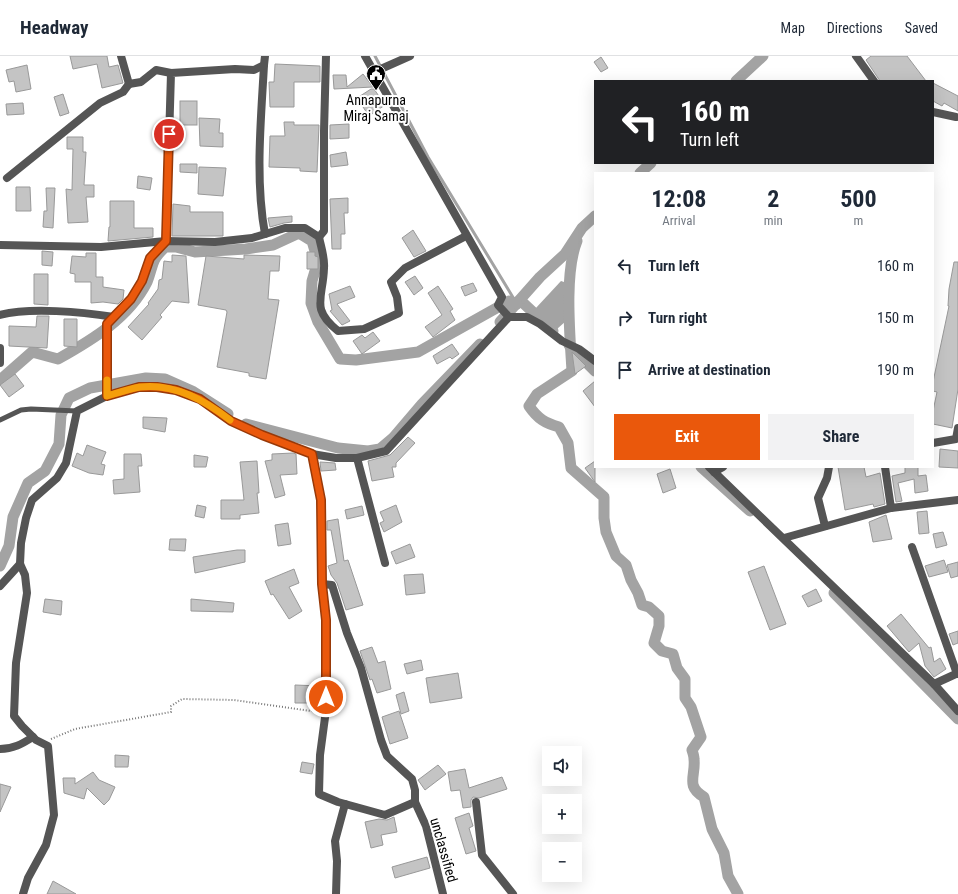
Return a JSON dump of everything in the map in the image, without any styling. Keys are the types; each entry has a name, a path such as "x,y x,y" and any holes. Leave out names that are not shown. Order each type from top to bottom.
{"street":[{"path":"121,56 129,84"},
{"path":"265,56 260,167 262,216 265,234"},
{"path":"319,237 324,232 326,56"},
{"path":"365,56 502,297 498,305 508,317"},
{"path":"374,72 410,56"},
{"path":"856,56 873,80"},
{"path":"7,178 100,103 123,92 129,84 141,82 156,70 171,73 254,70 264,65"},
{"path":"106,394 108,339 107,324 131,299 142,281 150,258 166,241 171,73"},
{"path":"934,112 956,117"},
{"path":"0,245 102,247 166,241 215,242 252,238 285,228 305,228 319,237 325,266 319,305 325,321 338,332 364,329 399,313 397,298 391,282 405,268 466,236"},
{"path":"0,315 12,312 48,312 114,317"},
{"path":"23,894 28,878 46,845 54,814 48,746 33,737 14,716 16,663 27,593 25,575 20,564 21,543 32,500 57,478 66,463 77,411 106,394 139,387 157,387 176,390 200,399 231,421 262,435 312,454 336,458 357,458 386,451 508,317 527,317 540,324 562,341 594,359"},
{"path":"0,348 0,363"},
{"path":"934,443 956,440 958,428"},
{"path":"312,454 321,500 322,584 326,620 325,712 320,756 319,794 345,804 385,815 415,802"},
{"path":"357,458 385,563"},
{"path":"825,526 818,498 827,478 829,468"},
{"path":"885,468 891,508"},
{"path":"711,469 934,684 958,710"},
{"path":"784,538 891,508 958,500"},
{"path":"912,547 957,674 934,684"},
{"path":"0,586 20,564"},
{"name":"unclassified","path":"322,584 332,585 347,633 361,668 380,740 387,756 412,779 415,790 415,802 426,826 443,894"},
{"path":"0,749 9,749 22,744 33,737"},
{"path":"476,802 482,855 513,894"},
{"path":"336,894 337,861 335,841 345,804"}],"lane":[{"path":"0,420 21,410 77,411"}],"path":[{"path":"43,744 65,732 75,729 171,712 171,706 182,699 234,700 325,712"}],"shaded area":[{"path":"561,281 567,283 566,321 557,329 535,309"}],"building":[{"path":"70,56 107,56 109,67 118,65 123,83 102,88 97,64 73,69"},
{"path":"871,56 907,56 925,80 879,80 866,60"},
{"path":"601,57 608,68 601,72 594,62"},
{"path":"275,64 320,66 320,82 294,82 294,107 270,107 269,82 274,82"},
{"path":"27,65 31,89 16,92 14,81 9,82 6,70"},
{"path":"363,74 373,87 334,89 333,75 346,75 347,87"},
{"path":"934,84 958,96 958,111 944,103 942,106 934,102"},
{"path":"371,89 374,89 385,105 369,116 357,98"},
{"path":"63,94 69,113 60,116 54,97"},
{"path":"180,101 197,101 197,125 180,125"},
{"path":"23,103 24,114 7,115 6,104"},
{"path":"199,118 220,119 219,133 223,133 223,147 200,146"},
{"path":"284,122 294,122 294,125 319,125 317,172 300,171 300,168 269,167 270,136 285,136"},
{"path":"349,124 349,138 330,139 330,125"},
{"path":"67,137 83,137 83,152 86,152 84,185 94,185 94,197 86,197 88,222 68,223 66,189 72,190 73,149 67,149"},
{"path":"346,152 348,165 331,167 330,155"},
{"path":"180,164 197,164 197,173 180,172"},
{"path":"199,167 226,168 223,196 198,194"},
{"path":"138,176 152,178 150,190 137,188"},
{"path":"16,187 30,187 31,211 16,211"},
{"path":"46,188 55,188 53,228 43,227 44,211 47,211"},
{"path":"348,198 348,213 344,213 345,234 341,234 341,249 332,249 330,199"},
{"path":"110,201 134,201 134,228 153,228 153,237 108,241 110,227"},
{"path":"173,204 190,206 190,212 223,212 223,236 172,236"},
{"path":"292,216 292,222 270,227 268,218"},
{"path":"413,230 426,251 414,257 402,238"},
{"path":"42,251 53,252 52,266 42,265"},
{"path":"307,252 315,252 315,256 318,257 318,269 307,269"},
{"path":"86,253 96,253 96,277 103,277 103,287 124,290 123,299 118,304 103,302 91,303 91,282 75,282 75,274 70,273 72,256 86,257"},
{"path":"172,255 186,256 189,303 172,301 160,315 162,317 142,340 128,327 149,304 148,303 158,289 159,280 162,279 164,261 172,262"},
{"path":"244,255 280,256 279,271 270,271 268,299 279,300 266,379 249,376 249,373 217,367 227,312 226,310 198,305 206,256 244,259"},
{"path":"954,262 958,262 958,389 952,428 934,424 934,406 937,392 934,391 934,377 949,306 949,289"},
{"path":"34,274 48,274 48,305 34,304"},
{"path":"415,276 423,288 414,295 405,282"},
{"path":"473,283 477,291 465,296 461,287"},
{"path":"350,286 355,297 337,304 350,321 342,325 330,311 332,310 329,294"},
{"path":"438,286 453,309 450,311 455,320 433,337 425,327 442,315 428,293"},
{"path":"37,316 49,316 47,348 9,346 9,326 36,327"},
{"path":"64,319 77,319 77,347 64,346"},
{"path":"373,332 380,341 362,354 353,341 362,335 365,338"},
{"path":"452,344 459,354 452,359 450,357 437,364 433,356"},
{"path":"572,352 586,366 575,374"},
{"path":"15,374 24,386 9,397 0,385"},
{"path":"594,382 594,406 583,391"},
{"path":"143,417 167,418 165,432 143,428"},
{"path":"408,437 415,443 396,463 396,467 392,467 394,477 372,481 368,461 390,455"},
{"path":"87,445 106,452 101,464 105,465 103,475 89,473 72,466 77,453 83,456"},
{"path":"940,449 958,451 958,468 939,467"},
{"path":"124,454 141,454 142,466 138,466 140,492 114,494 113,480 124,479"},
{"path":"272,454 296,454 297,474 280,475 285,495 275,498 265,461 272,460"},
{"path":"194,455 208,457 206,467 194,467"},
{"path":"257,461 259,493 257,493 259,513 240,515 240,519 221,519 221,500 244,500 240,462"},
{"path":"320,462 335,463 336,470 321,471"},
{"path":"594,462 595,482 585,468"},
{"path":"838,468 864,468 866,477 880,473 885,504 874,507 873,504 845,510"},
{"path":"905,468 918,468 918,476 926,475 928,491 915,493 914,479 898,483 902,501 896,502 892,476 905,473"},
{"path":"670,469 676,488 663,493 657,474"},
{"path":"197,505 206,507 204,518 195,516"},
{"path":"396,505 402,522 384,532 380,523 384,521 380,512"},
{"path":"362,506 364,515 347,519 345,510"},
{"path":"927,511 929,533 919,534 917,512"},
{"path":"886,515 892,539 873,542 869,522"},
{"path":"338,519 344,561 348,560 363,605 346,610 337,583 331,575 328,566 337,563 331,530 327,530 327,521"},
{"path":"288,523 291,544 278,546 275,525"},
{"path":"943,532 947,545 936,548 933,534"},
{"path":"170,539 186,539 185,551 169,550"},
{"path":"410,544 415,557 396,564 391,552"},
{"path":"245,550 245,562 195,573 193,557"},
{"path":"944,560 948,572 929,577 925,566"},
{"path":"958,562 958,576 951,578 947,565"},
{"path":"764,566 786,624 770,630 748,572"},
{"path":"294,569 299,583 289,587 302,611 289,619 273,594 271,595 265,581"},
{"path":"423,574 425,593 406,595 404,575"},
{"path":"816,589 822,601 808,607 802,596"},
{"path":"45,599 62,601 61,615 43,612"},
{"path":"191,599 234,603 233,612 191,611"},
{"path":"901,614 929,648 931,647 934,662 940,658 946,669 934,677 925,666 919,643 909,652 887,626"},
{"path":"958,631 958,643 953,645 949,634"},
{"path":"372,647 378,663 385,661 391,689 377,693 372,679 370,680 360,651"},
{"path":"421,660 423,670 407,674 404,664"},
{"path":"458,673 462,698 430,703 426,678"},
{"path":"295,685 320,686 320,703 295,703"},
{"path":"404,692 409,711 401,714 396,695"},
{"path":"399,711 408,738 390,744 382,717"},
{"path":"115,755 129,756 128,767 115,767"},
{"path":"302,762 314,764 312,774 300,772"},
{"path":"438,765 446,774 425,790 418,780"},
{"path":"465,769 469,788 502,777 507,789 479,798 473,797 471,800 471,807 463,808 460,790 451,791 448,772"},
{"path":"93,772 99,780 115,787 109,800 104,805 87,788 84,799 64,793 63,778 75,778 75,784"},
{"path":"0,784 11,787 0,812"},
{"path":"469,813 473,826 469,828 476,851 466,854 455,818"},
{"path":"394,817 397,832 381,835 383,845 371,848 365,822 379,819 387,820"},
{"path":"427,857 430,868 395,878 392,867"},
{"path":"53,881 76,894 47,894"}],"waterway":[{"path":"375,56 428,157 517,304"},
{"path":"737,80 763,56"},
{"path":"641,172 650,164"},
{"path":"500,322 540,277 565,254 582,228 594,217"},
{"path":"0,380 32,352 58,359 84,344 108,327 130,307 139,295 147,282 155,259 165,247 176,247 195,252 246,249 273,245 299,233 312,241 318,261 312,281 311,303 318,322 340,359 356,360 418,352 509,301 517,304"},
{"path":"577,241 570,270 569,287 569,323 572,371 537,394 529,406 542,420 559,427 568,443 571,468 604,497 606,532 616,556 626,565 642,605 649,607 659,616 659,626 654,643 662,651 673,654 677,668 685,679 685,698 691,707 701,737 692,750 694,757 693,785 698,793 704,797 712,829 724,853 728,876 738,894"},
{"path":"520,300 553,331"},
{"path":"246,424 338,448 368,451 380,449 393,438 422,404 480,344"},
{"path":"569,345 594,370"},
{"path":"0,566 9,546 13,517 28,483 45,471 59,444 61,415 69,398 90,388 146,378 165,379 192,391 228,414"},
{"path":"702,468 750,511"},
{"path":"834,593 958,719"}],"slow traffic":[{"path":"107,380 107,396 139,387 157,387 176,390 200,399 214,407 230,420"}],"place":[{"name":"Annapurna Miraj Samaj","path":"376,91"}],"route":[{"path":"169,134 166,241 150,258 142,281 131,299 107,324 107,396 139,387 157,387 176,390 200,399 214,407 231,421 262,435 312,454 321,500 323,539 322,597 326,620 326,697"}]}
